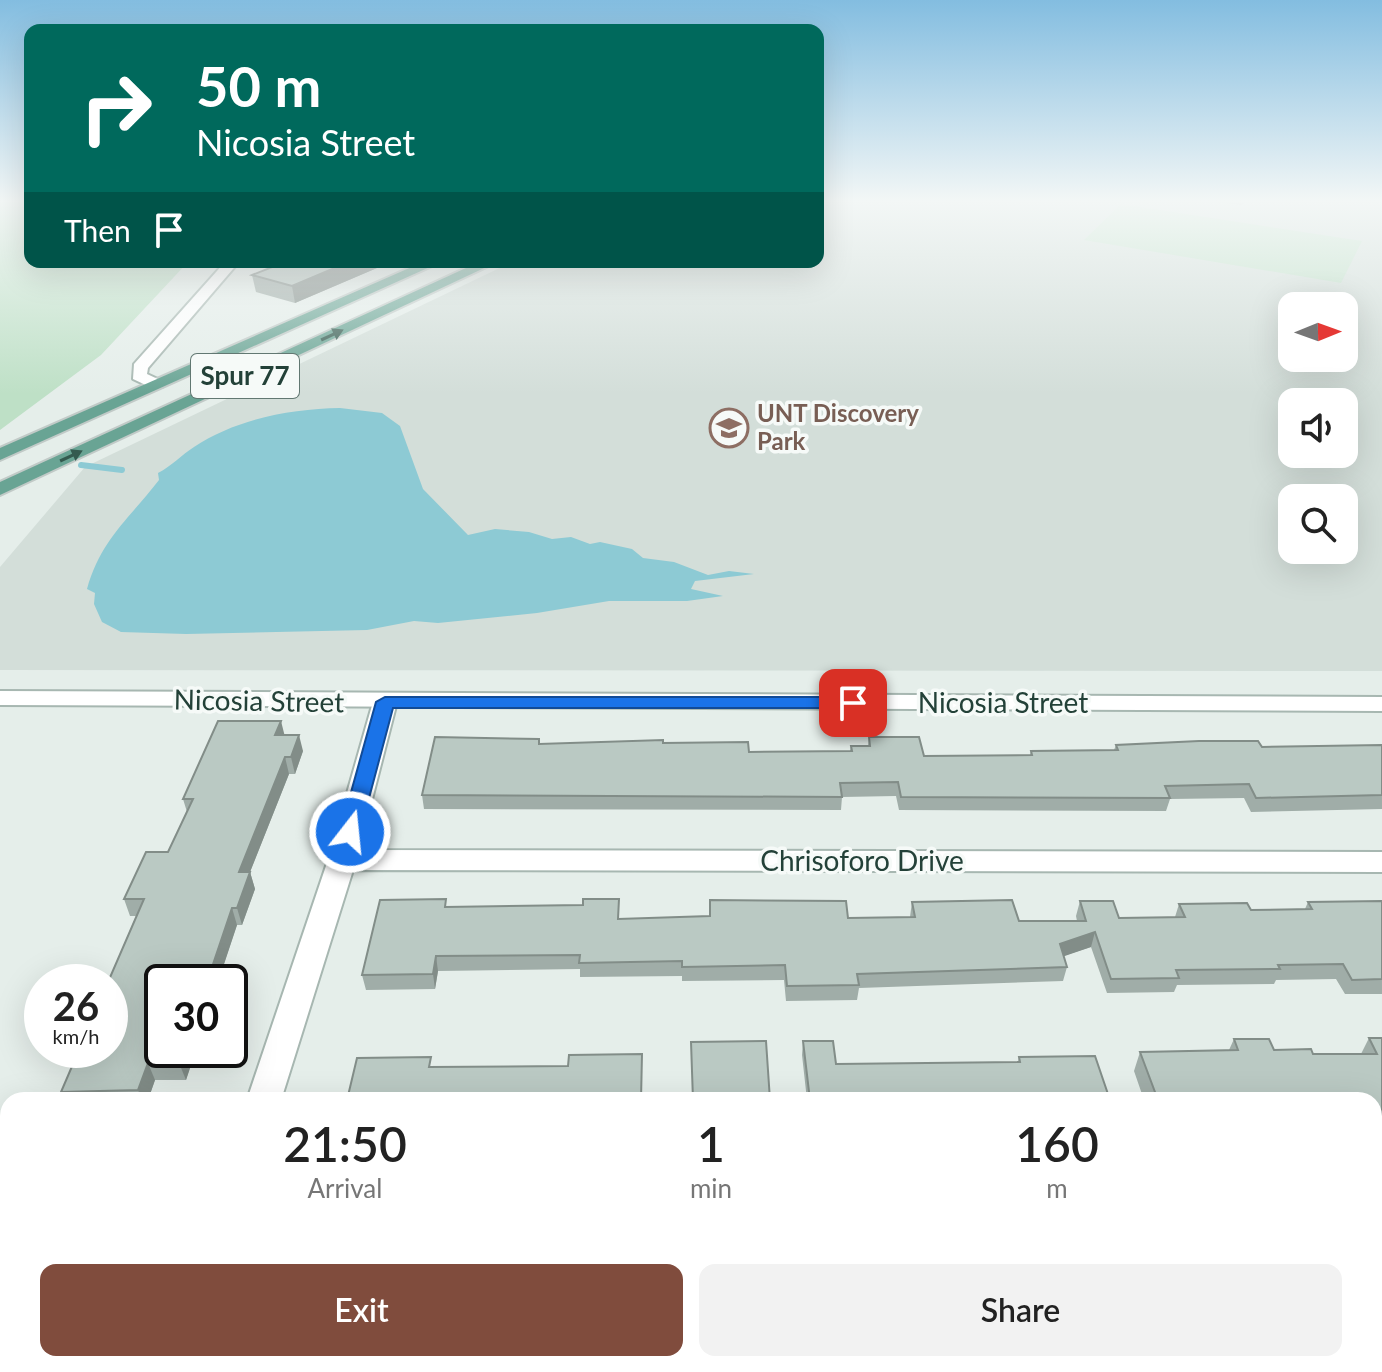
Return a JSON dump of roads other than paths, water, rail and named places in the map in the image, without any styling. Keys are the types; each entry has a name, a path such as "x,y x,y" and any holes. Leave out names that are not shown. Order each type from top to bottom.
{"main road":[{"name":"Spur 77","path":"0,455 420,268"},
{"name":"Spur 77","path":"0,489 477,268"}],"street":[{"path":"156,384 139,376 140,367 227,268"},
{"name":"Nicosia Street","path":"0,698 1382,704"},
{"path":"267,1092 342,860 385,702"},
{"name":"Chrisoforo Drive","path":"342,860 1382,862"}],"water":[{"path":"340,408 382,413 400,426 423,489 468,535 495,529 529,532 552,539 571,537 590,544 600,542 632,549 643,558 674,562 708,575 729,571 754,574 695,581 691,589 723,596 687,601 609,601 537,613 438,623 414,621 367,630 186,634 121,632 102,622 94,604 95,593 87,589 93,572 117,530 159,480 158,473 189,450 228,429 283,413"}],"waterway":[{"path":"81,465 122,470"}],"place":[{"name":"UNT Discovery Park","path":"729,428"}]}
